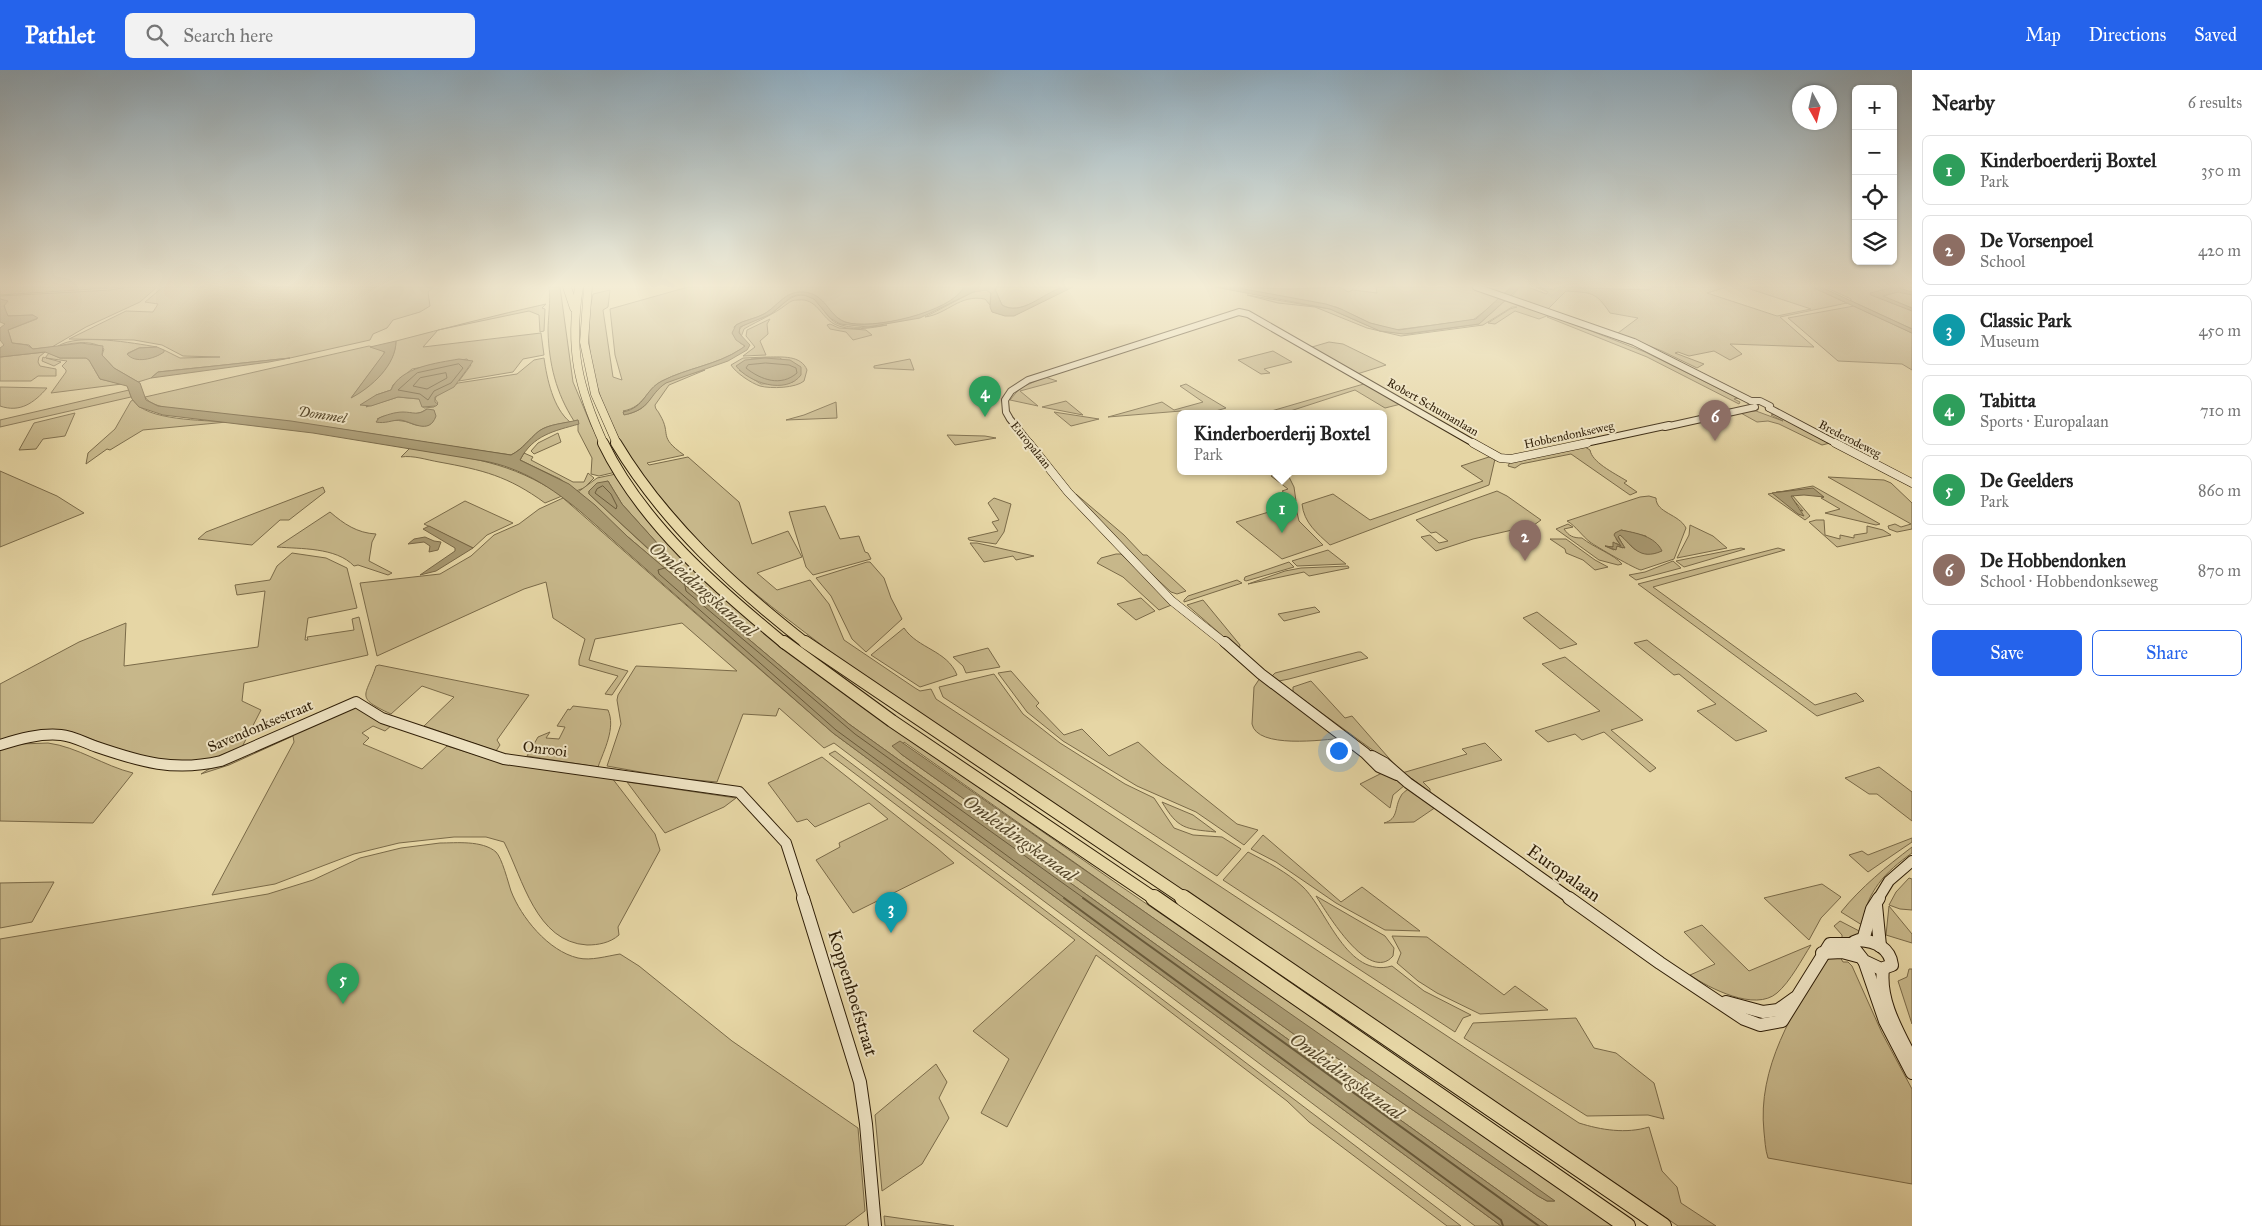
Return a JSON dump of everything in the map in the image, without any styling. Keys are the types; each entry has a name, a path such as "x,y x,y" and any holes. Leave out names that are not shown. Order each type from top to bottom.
{"highway":[{"path":"574,341 576,363 583,395 594,425 624,478 646,509 700,569 793,650 862,700 948,756 1363,1041 1627,1226"},
{"path":"585,341 585,352 594,393 617,442 636,474 688,539 734,583 777,620 806,643 874,690 1374,1027 1663,1226"}],"street":[{"name":"Europalaan","path":"1149,341 1028,380 1010,391 1004,401 1005,411 1010,419 1068,492 1123,551 1184,612 1204,626 1218,642 1231,649 1365,753 1385,763 1397,775 1660,963 1744,1019 1760,1024 1782,1021 1793,1006 1795,998"},
{"name":"Robert Schumanlaan","path":"1294,341 1492,455 1507,459"},
{"path":"1631,341 1679,363 1753,404"},
{"name":"Hobbendonkseweg","path":"1507,459 1733,411 1753,404"},
{"name":"Brederodeweg","path":"1753,404 1805,428 1912,484"},
{"name":"Savendonksestraat","path":"0,746 28,738 62,735 137,762 162,766 205,766 356,702"},
{"name":"Onrooi","path":"356,702 382,718 504,759 739,792"},
{"name":"Koppenhoefstraat","path":"739,792 786,843 828,975 860,1082 866,1124 875,1226"},
{"path":"1912,861 1889,881 1872,909 1858,942 1861,959 1869,969 1878,1005 1894,1041 1912,1073"},
{"path":"1876,905 1878,910 1877,935 1880,946"},
{"path":"1753,1010 1763,1012 1778,1010 1795,998 1822,953 1830,944 1858,942 1880,946 1890,955 1892,962 1890,967 1882,969 1842,952 1822,953"},
{"path":"1882,969 1883,992 1898,1032 1912,1060"},
{"name":"Europalaan","path":"1712,997 1753,1010"}],"shaded area":[{"path":"11,341 62,341 52,347 33,349 29,345 12,343"},
{"path":"73,341 115,341 157,347 139,348 128,353 128,355 138,357 157,356 164,350 180,358 220,357 183,356 162,345 139,341 366,341 290,358 158,372 151,378 138,382 114,368 102,355 104,349 99,346 82,343 58,346"},
{"path":"396,341 428,341 423,347 474,341 542,341 544,355 523,359 513,372 459,381 471,365 467,359 412,369 393,385 391,390 376,395 366,407 398,397 419,399 424,408 434,407 438,403 435,399 437,395 458,383 517,374 534,360 544,358 549,384 555,401 570,422 542,429 511,455 299,423 170,409 150,402 145,397 369,346 384,350 384,354 352,397 374,381 387,367 392,359","holes":["427,409 426,425 402,421 377,419 389,415 415,414"]},
{"path":"549,341 567,341 573,382 591,425 616,472 599,476 591,474 592,458 578,431 578,420 574,421 562,400 552,367"},
{"path":"589,341 608,341 613,377 622,380 615,355 613,341 739,341 745,346 741,349 722,359 662,381 636,406 623,411 628,414 635,412 647,403 660,387 670,381 705,370 669,385 655,405 668,439 684,455 647,463 649,465 688,457 739,502 752,544 788,531 802,557 757,573 777,590 810,580 829,604 844,640 920,691 931,689 936,699 1579,1123 1596,1128 1614,1130 1649,1127 1662,1171 1677,1187 1681,1203 1716,1226 1678,1226 858,673 772,607 722,565 697,539 651,486 626,452 605,409 597,387"},
{"path":"750,341 760,341 766,355 743,356 755,347"},
{"path":"1607,341 1617,341 1645,352 1738,398 1734,399 1740,402 1739,404 1647,357"},
{"path":"1637,341 1807,341 1814,347 1730,344 1742,354 1730,360 1714,351 1689,356 1678,352 1675,353 1704,364 1697,368"},
{"path":"1815,341 1912,341 1912,370 1902,364 1838,361"},
{"path":"1329,342 1343,344 1386,365 1357,374 1312,347"},
{"path":"1273,351 1292,362 1264,369 1270,373 1261,374 1238,360"},
{"path":"45,352 39,357 38,362 40,366 56,369 56,376 38,376 31,381 0,381 0,357"},
{"path":"49,353 60,358 86,358 100,379 122,384 51,393 66,372 62,366 67,361 46,358 61,362 54,366 42,361 43,357 45,358"},
{"path":"779,357 796,359 807,370 804,381 783,387 760,386 752,383 731,365 743,358","holes":["780,358 801,375 793,382 761,384 739,370 751,359"]},
{"path":"910,359 914,370 874,368 874,366"},
{"path":"1045,377 1057,381 1020,391 1038,406 1010,400 1020,388"},
{"path":"1367,383 1401,404 1385,408 1355,390 1293,410 1275,410"},
{"path":"1186,384 1226,408 1219,410 1177,410 1108,417 1162,402 1174,410 1203,402 1180,386"},
{"path":"0,387 47,388 26,405 7,408 0,406"},
{"path":"129,390 131,397 0,427 0,420"},
{"path":"133,400 140,407 162,416 227,422 143,430 110,450 107,449 86,464 88,453 115,429"},
{"path":"1066,401 1083,415 1042,407"},
{"path":"836,402 837,418 786,420 804,415"},
{"path":"1756,411 1783,421 1771,415 1774,414 1830,443 1822,445 1779,424 1768,421 1757,422 1739,412"},
{"path":"1054,412 1099,419 1071,426"},
{"path":"75,413 65,436 43,439 36,449 19,450 34,423"},
{"path":"558,433 561,442 534,454 531,451 538,443"},
{"path":"947,435 985,436 996,438 955,445"},
{"path":"1582,445 1590,450 1599,463 1627,481 1624,483 1637,492 1630,495 1571,454 1521,464 1515,468 1508,466 1510,462"},
{"path":"410,448 471,458 507,468 543,484 562,496 545,503 519,486 495,475 420,458 401,457"},
{"path":"524,453 533,457 531,460 573,482 584,482 588,473 594,478 584,488 576,491 560,479 520,460"},
{"path":"1492,456 1495,459 1489,485 1330,545 1308,522 1303,511 1302,504 1333,494 1370,520 1483,481 1461,466"},
{"path":"0,471 57,496 84,513 0,547"},
{"path":"616,474 654,527 694,571 771,639 858,703 1119,885 1616,1226 1548,1226 849,724 628,537 578,492 597,478","holes":["608,481 622,504 693,583 646,547 589,494 589,491","904,742 1554,1201 1547,1201 1538,1196 1337,1058 1312,1047 901,754"]},
{"path":"1288,475 1294,487 1296,501 1282,491 1288,489 1271,476"},
{"path":"1828,477 1884,480 1891,483 1912,503 1912,529 1897,532 1889,529 1888,526 1895,524 1901,527 1911,524"},
{"path":"1813,486 1880,524 1876,525 1825,513 1840,509 1821,498 1824,497 1801,490 1782,492"},
{"path":"323,487 325,492 289,520 280,520 252,545 198,539 206,532"},
{"path":"1497,491 1541,520 1534,525 1473,539 1436,551 1421,537 1430,535 1439,543 1448,541 1436,532 1431,533 1416,520"},
{"path":"1776,493 1788,504 1803,511 1790,496 1793,496 1810,516 1805,520 1768,494"},
{"path":"1076,494 1186,591 1177,594 1171,592 1122,547"},
{"path":"1649,496 1656,498 1660,507 1683,523 1686,528 1674,559 1641,570 1638,569 1587,540 1567,521 1640,497","holes":["1621,530 1646,536 1648,554 1633,548 1620,535 1618,536 1623,548 1617,546 1614,550 1605,546 1612,547 1616,543 1621,546 1616,539"]},
{"path":"563,498 833,733 1501,1226 1475,1226 834,743 824,748 779,708 776,716 743,714 717,782 674,778 607,766 621,724 617,700 618,695 636,666 737,671 682,623 595,639 589,660 628,671 612,695 605,694 618,676 579,665 585,639 553,618 546,582 524,589 377,656 360,583 440,574 471,556 494,535 519,524 539,509"},
{"path":"994,498 1011,504 1004,532 996,544 969,540 968,538 998,531 992,522 999,520 988,503"},
{"path":"465,501 513,523 487,535 473,548 424,524"},
{"path":"1295,504 1299,521 1323,545 1282,559 1236,522"},
{"path":"825,506 840,539 859,536 865,552 868,553 871,559 813,575 806,567 789,512"},
{"path":"330,512 351,527 363,532 376,534 372,542 369,561 392,573 388,575 358,565 354,566 338,555 328,552 277,547"},
{"path":"1824,520 1825,535 1840,539 1840,535 1854,538 1854,535 1867,533 1867,526 1883,530 1891,535 1837,547 1809,522"},
{"path":"1568,524 1573,527 1564,529 1570,535 1582,538 1614,557 1622,564 1618,565 1599,560 1556,529"},
{"path":"1690,525 1713,536 1727,548 1677,558 1689,535"},
{"path":"1550,539 1566,539 1608,567 1595,570 1583,560 1566,553 1565,549"},
{"path":"970,543 1034,556 1016,560 1013,556 984,562"},
{"path":"1741,548 1745,549 1684,567 1676,561"},
{"path":"1778,548 1785,550 1653,587 1815,705 1856,693 1864,701 1817,716 1638,584"},
{"path":"1328,550 1346,564 1297,566 1292,561"},
{"path":"292,553 326,558 347,568 357,608 308,618 305,640 308,640 307,637 354,630 352,619 359,617 368,655 244,683 242,701 261,710 242,747 207,761 149,761 72,732 0,742 0,684 79,642 126,623 124,666 258,647 265,591 237,595 235,585 270,580 277,566"},
{"path":"1121,554 1174,604 1159,610 1123,577 1097,563 1101,558"},
{"path":"1673,561 1681,568 1636,580 1629,575 1645,572"},
{"path":"870,562 884,578 891,598 902,619 866,652 852,639 831,596 816,578"},
{"path":"1289,562 1294,567 1244,580 1245,577"},
{"path":"1348,566 1349,568 1309,576 1304,572 1248,584 1285,571 1301,568"},
{"path":"1237,580 1242,583 1184,602 1188,596"},
{"path":"1141,598 1155,611 1136,620 1117,604"},
{"path":"1203,600 1240,645 1239,650 1187,605"},
{"path":"1315,607 1320,612 1284,621 1278,614"},
{"path":"1537,612 1577,644 1560,649 1523,618"},
{"path":"904,628 917,641 946,660 957,675 920,687 871,655"},
{"path":"1647,640 1767,731 1736,741 1697,711 1716,704 1679,674 1674,675 1634,643"},
{"path":"988,648 1000,667 966,673 963,666 953,657"},
{"path":"1361,652 1368,658 1279,681 1272,676 1275,673"},
{"path":"1565,657 1643,720 1611,730 1656,768 1650,772 1604,732 1582,740 1575,734 1548,742 1535,731 1600,711 1542,664"},
{"path":"379,665 529,695 497,740 500,745 496,751 424,726 454,697 422,686 391,714 372,704 367,700 366,695 376,666"},
{"path":"1011,671 1039,703 1036,706 1064,735 1082,729 1109,756 1138,742 1162,764 1237,824 1258,830 1244,845 1196,812 1137,786 1063,741 1027,712 998,673"},
{"path":"994,674 1023,714 1060,743 1125,784 1154,798 1174,828 1193,835 1222,837 1241,849 1217,876 943,697 939,687"},
{"path":"1260,678 1343,738 1292,741 1266,737 1257,732 1252,724 1254,687"},
{"path":"1311,681 1345,718 1352,716 1398,769 1293,692 1293,687"},
{"path":"353,705 392,725 385,731 373,726 362,733 369,738 363,744 422,769 447,746 496,761 612,778 655,834 660,850 618,927 619,935 604,943 587,945 570,941 555,933 543,921 525,890 504,842 486,837 454,837 399,843 354,854 275,884 212,895 294,742 293,736 229,765 201,774 217,764"},
{"path":"573,706 608,710 611,724 610,731 598,767 527,756 538,737 550,732 546,738 559,739 565,727 557,726 568,709 570,710"},
{"path":"48,743 70,748 133,773 93,823 0,821 0,748 21,744"},
{"path":"1485,743 1502,760 1423,782 1430,789 1430,792 1403,773 1467,754 1462,749"},
{"path":"835,751 1461,1226 1447,1226 1309,1122 1287,1101 1096,955 1007,1127 981,1113 1009,1059 973,1031 1075,940 829,754"},
{"path":"822,757 954,863 853,913 816,860 840,847 839,843 888,819 869,803 815,827 807,819 797,822 768,783"},
{"path":"1879,767 1912,792 1912,821 1877,794 1869,794 1845,778"},
{"path":"1384,772 1405,785 1393,795 1390,808 1360,784"},
{"path":"627,782 736,798 724,807 665,833"},
{"path":"1410,788 1436,807 1414,822 1384,823 1392,819 1399,800"},
{"path":"1162,802 1193,815 1216,832 1183,826 1173,818"},
{"path":"1263,835 1341,902 1362,887 1420,931 1385,930 1336,903 1276,862 1251,849"},
{"path":"1912,838 1912,842 1868,872 1849,855 1862,851 1868,855"},
{"path":"440,843 476,844 496,852 521,911 546,941 567,954 583,959 620,954 639,966 732,1041 858,1128 865,1211 845,1226 0,1226 0,939 268,894 313,880 360,858 401,848"},
{"path":"1912,847 1912,853 1886,875 1873,892 1864,913 1862,925 1841,912 1865,886"},
{"path":"1248,852 1284,872 1303,887 1350,953 1362,962 1376,967 1392,966 1424,991 1471,1015 1463,1018 1455,1032 1223,880"},
{"path":"1909,878 1912,879 1912,910 1900,909 1889,905 1896,892"},
{"path":"54,882 32,922 0,928 0,883"},
{"path":"1822,884 1841,897 1821,918 1809,940 1764,898"},
{"path":"1316,896 1385,936 1394,948 1393,956 1383,962 1372,961 1361,954 1339,930"},
{"path":"1889,906 1912,934 1912,943 1886,935"},
{"path":"1840,921 1863,933 1842,941 1842,935 1834,926"},
{"path":"1702,925 1749,971 1811,945 1791,977 1777,993 1768,998 1757,1000 1745,999 1720,991 1690,975 1715,964 1684,932"},
{"path":"1392,936 1427,937 1504,995 1515,986 1548,1010 1480,1014 1437,993 1418,981 1397,963 1401,953"},
{"path":"1840,957 1843,962 1848,962 1852,966 1882,1033 1912,1089 1912,1184 1768,1158 1763,1108 1772,1062 1790,1019 1825,958"},
{"path":"1909,969 1912,969 1912,1024 1898,981 1907,977"},
{"path":"1576,1018 1594,1048 1616,1053 1654,1083 1664,1119 1648,1115 1587,1116 1464,1038 1473,1023"},
{"path":"936,1064 947,1082 939,1098 949,1118 922,1164 882,1191 875,1115"},
{"path":"884,1216 954,1226 885,1226"}],"water":[{"path":"1,341 11,341 12,343 27,345 33,349 81,343 103,346 102,355 114,368 140,383 146,400 158,406 291,421 511,455 539,431 553,425 578,420 579,424 538,439 520,460 569,484 595,505 628,537 849,724 1548,1226 1501,1226 833,733 581,512 536,480 498,464 484,461 313,433 163,415 139,407 132,399 127,386 100,379 86,358 60,358 45,352 0,357 0,348 4,345"},
{"path":"396,341 395,350 387,367 367,388 351,398 385,352 370,347"},
{"path":"737,341 746,341 750,345 747,350 728,361 666,383 640,409 624,415 623,412 631,410 662,381 722,359 745,346"},
{"path":"157,347 164,350 164,352 155,357 140,360 127,354 139,348"},
{"path":"290,358 269,362 151,378 158,372"},
{"path":"765,358 790,360 801,367 801,375 794,381 786,384 768,384 758,382 736,366 745,360"},
{"path":"459,359 473,361 454,387 435,397 435,402 438,404 436,406 422,407 419,399 398,397 371,406 360,405 376,395 391,390 402,376 411,371 420,367"},
{"path":"427,409 434,410 436,416 429,425 420,426 400,420 376,422 379,418 391,414 403,412 418,413"},
{"path":"608,481 622,504 693,583 690,585 677,575 589,494 589,491 597,483"},
{"path":"1813,488 1824,497 1791,496 1804,516 1798,514 1772,493"},
{"path":"429,526 473,548 436,571 420,575 455,551 455,548 423,529"},
{"path":"1621,530 1639,534 1650,539 1662,551 1654,554 1642,553 1633,548 1620,535 1618,537 1625,548 1617,546 1616,550 1605,546 1613,547 1613,542 1621,546 1614,535"},
{"path":"425,537 441,542 438,550 429,552 430,546 424,542 408,544 414,539"},
{"name":"Omleidingskanaal","path":"900,741 1555,1201 1547,1201 1538,1196 1337,1058 1312,1047 901,754 892,746"}],"place":[{"name":"Tabitta","path":"985,417"},
{"name":"De Hobbendonken","path":"1715,441"},
{"name":"Kinderboerderij Boxtel","path":"1282,533"},
{"name":"De Vorsenpoel","path":"1525,561"},
{"name":"Classic Park","path":"891,933"},
{"name":"De Geelders","path":"343,1004"}],"water label":[{"name":"Dommel","path":"322,415"}]}
